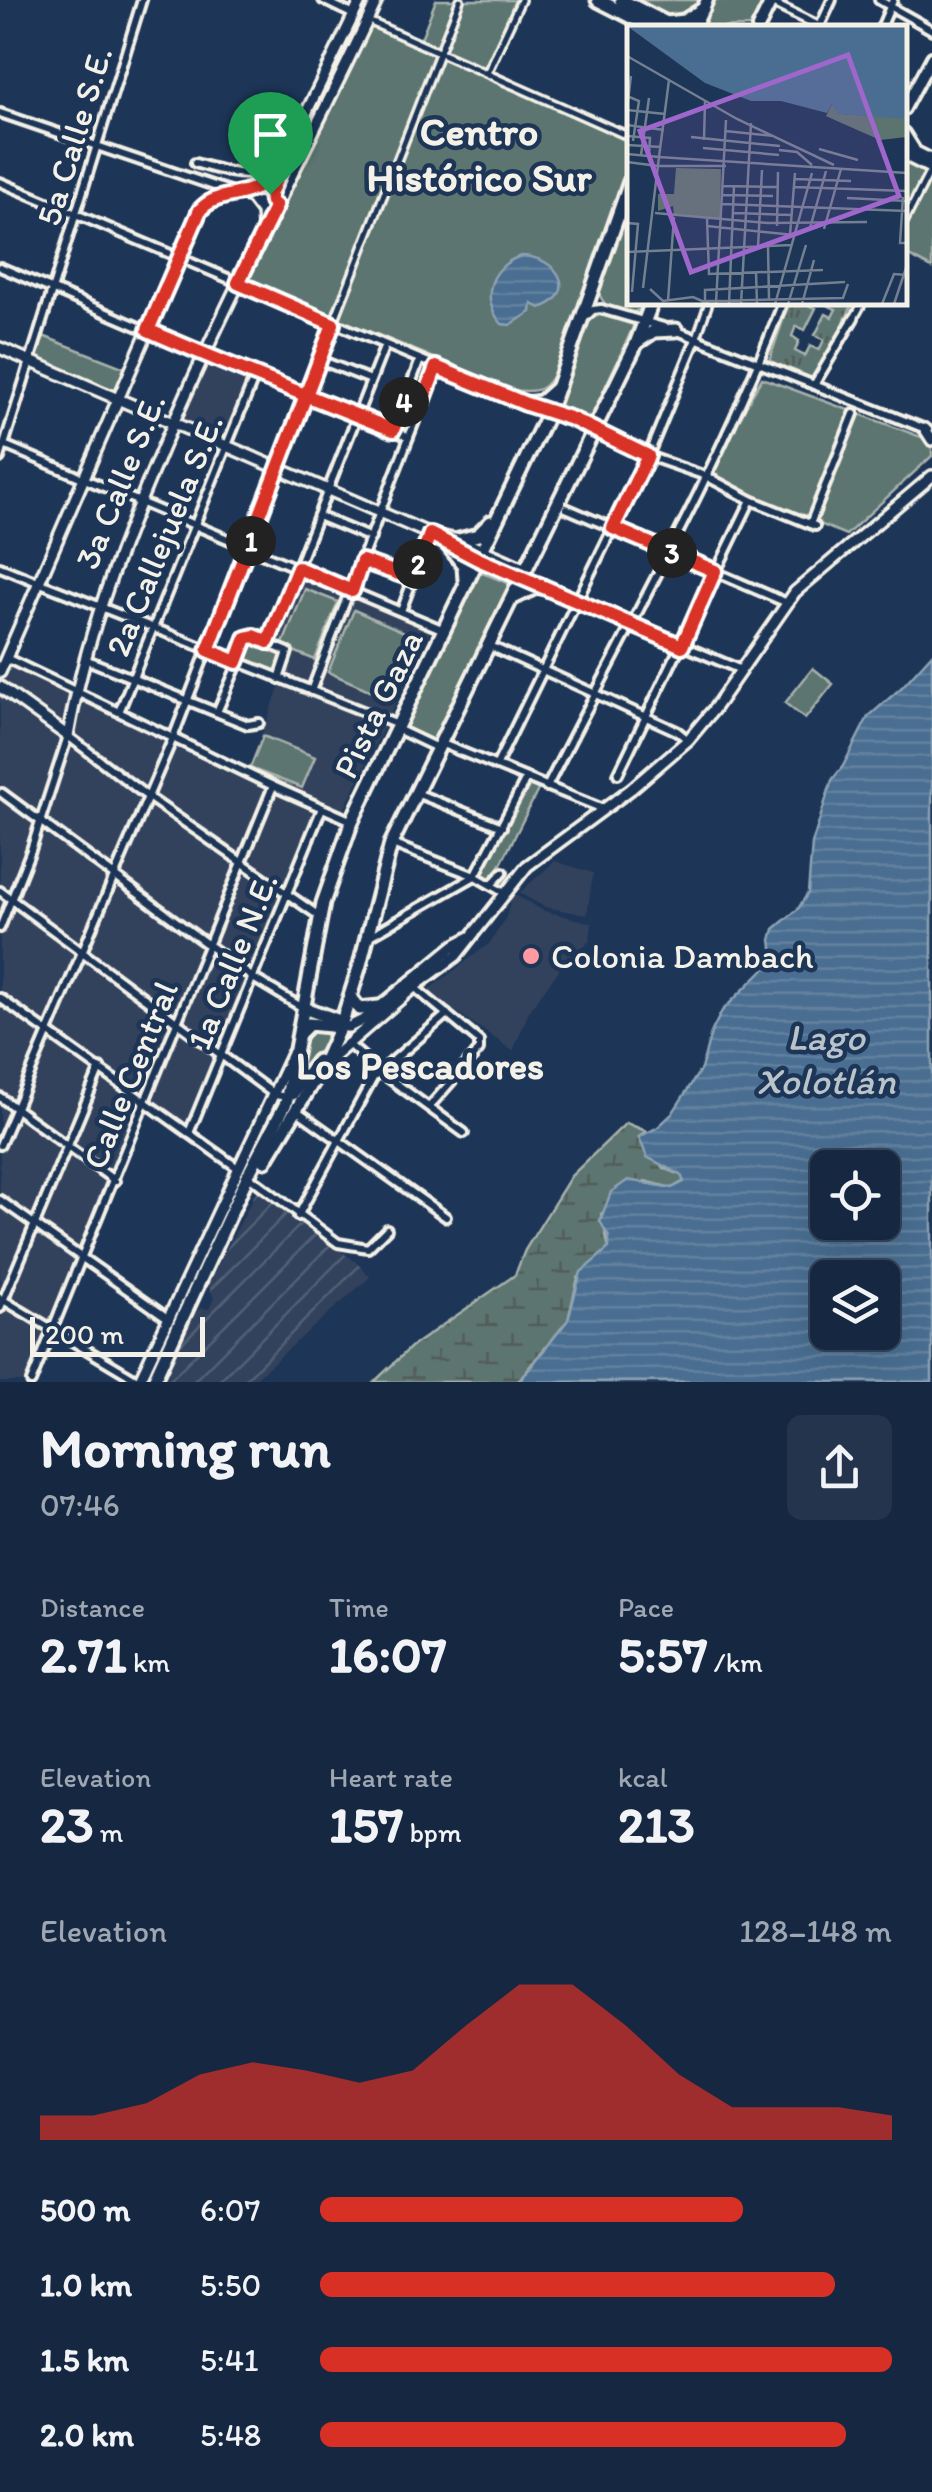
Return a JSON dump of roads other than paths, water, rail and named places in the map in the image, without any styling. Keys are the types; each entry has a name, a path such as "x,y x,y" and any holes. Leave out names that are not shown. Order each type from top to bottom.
{"highway":[{"path":"598,0 647,25"},
{"path":"622,0 671,25 682,22 705,4"},
{"name":"Pista Gaza","path":"282,1096 300,1034 320,917 352,820 550,411 627,189"},
{"path":"612,226 627,223"},
{"name":"Pista Gaza","path":"341,1032 391,844 636,344 651,305"},
{"path":"636,344 654,331 676,330"},
{"path":"526,404 541,402 561,384"},
{"path":"464,589 464,566 454,543 481,534 505,503"},
{"path":"513,598 540,585"},
{"path":"350,997 359,1010 379,1008"},
{"path":"304,1008 341,1032"},
{"path":"300,1034 309,1024 341,1032"},
{"path":"162,1382 254,1180 341,1032"},
{"path":"153,1382 209,1246 282,1096 341,1032"}],"main road":[{"path":"759,25 771,1"}],"street":[{"name":"5a Calle S.E.","path":"0,458 142,0"},
{"path":"322,0 354,15"},
{"path":"276,206 271,202 271,189 361,0"},
{"name":"3a Calle S.E.","path":"0,928 68,736 100,605 140,502 204,355 370,22 377,0"},
{"path":"0,1145 188,701 460,0"},
{"path":"487,73 521,0"},
{"path":"822,25 832,0"},
{"path":"879,0 892,3 932,30"},
{"path":"771,1 817,25"},
{"path":"370,22 627,135"},
{"path":"907,104 932,58"},
{"path":"0,113 276,206"},
{"path":"195,162 237,174 256,172 268,164 289,130 306,114"},
{"path":"0,672 202,208 212,199 250,190 266,181 295,136"},
{"path":"910,153 932,160"},
{"path":"907,216 932,169 910,153"},
{"path":"0,182 436,367 550,411 648,456 706,476 812,525 854,414"},
{"path":"252,199 263,216 260,238"},
{"path":"0,267 204,355 410,437"},
{"path":"594,283 598,300 608,310"},
{"path":"496,766 648,456 708,305"},
{"path":"547,788 706,476 759,364 782,305"},
{"path":"814,386 861,305"},
{"path":"582,322 593,310 608,310 698,337 929,431 932,440"},
{"path":"268,642 385,345"},
{"path":"0,348 741,670"},
{"path":"320,360 372,380"},
{"path":"393,430 420,360"},
{"path":"312,691 436,367"},
{"name":"2a Callejuela S.E.","path":"119,712 255,376"},
{"path":"408,392 424,399"},
{"path":"4,445 444,630"},
{"path":"341,1032 456,956 527,866 604,810 688,740 786,602 932,476"},
{"path":"618,774 751,500"},
{"path":"566,508 786,602"},
{"path":"318,516 371,538"},
{"path":"401,611 430,534"},
{"path":"362,561 413,579"},
{"path":"0,568 604,810"},
{"path":"217,713 246,638 254,636 288,652 279,678"},
{"path":"488,646 677,731 688,740"},
{"path":"6,658 352,820"},
{"path":"84,659 253,727 259,722"},
{"path":"0,686 148,797 320,917"},
{"path":"366,939 427,901 462,887 475,876 526,779"},
{"name":"Calle Central","path":"31,1382 273,786"},
{"path":"2,794 252,978 304,1008"},
{"path":"416,794 502,827"},
{"name":"1a Calle N.E.","path":"189,1133 322,808"},
{"path":"391,844 475,876 506,894"},
{"path":"492,884 503,872"},
{"path":"0,890 282,1096 240,1170 209,1246 139,1382 1,1302 100,1068"},
{"path":"341,1032 379,1008 472,936"},
{"path":"414,987 479,1041 480,1050 429,1108"},
{"path":"0,998 240,1170"},
{"path":"298,1216 379,1072 447,1014"},
{"path":"341,1032 379,1072 464,1133"},
{"path":"0,1098 115,1181"},
{"path":"295,1110 446,1217"},
{"path":"254,1180 298,1216 350,1248 368,1248 387,1229"},
{"path":"0,1200 169,1318"}],"water":[{"path":"521,256 535,258 554,269 560,278 559,295 540,308 532,304 531,312 510,325 502,324 491,304 491,284 502,267"},
{"name":"Lago Xolotlán","path":"932,654 932,1382 519,1382 568,1320 581,1272 609,1248 609,1237 600,1221 611,1192 628,1180 672,1188 684,1182 681,1175 647,1157 639,1137 672,1114 701,1069 722,1011 768,965 773,954 774,929 798,909 808,893 812,844 832,780 868,717"}],"place":[{"name":"Colonia Dambach","path":"531,956"}],"district":[{"name":"Centro Histórico Sur","path":"479,154"},
{"name":"Los Pescadores","path":"420,1066"}]}
